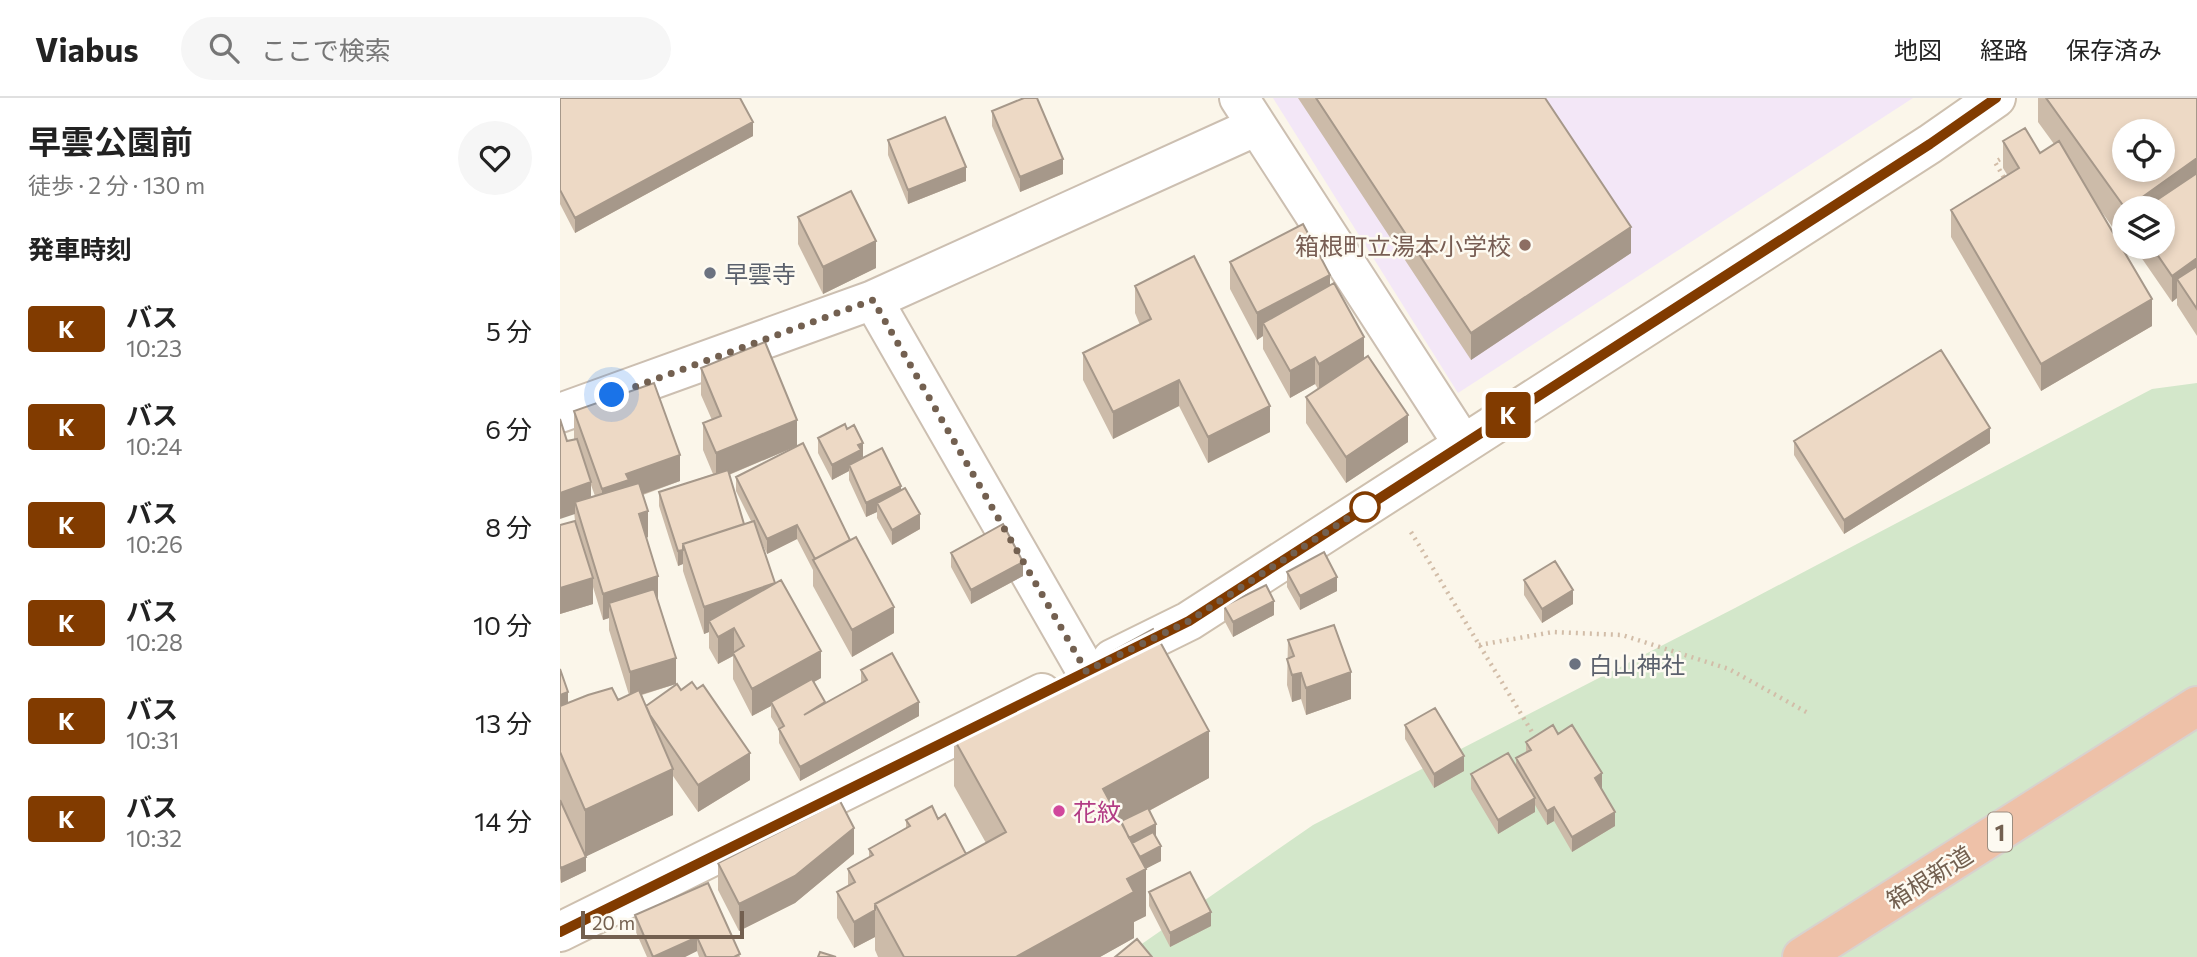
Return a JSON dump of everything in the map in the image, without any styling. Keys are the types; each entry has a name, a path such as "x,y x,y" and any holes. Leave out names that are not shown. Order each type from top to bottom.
{"highway":[{"name":"箱根新道","path":"1802,957 2197,706"}],"main road":[{"path":"560,932 1189,621 1919,152 1996,98"},
{"path":"560,414 873,300 1248,112 1463,444"},
{"path":"873,300 1086,671"}],"path":[{"path":"2012,193 1995,162 2009,154 2014,161"},
{"path":"1387,492 1532,732"},
{"path":"1479,645 1553,632 1622,635 1729,669 1808,713"}],"shaded area":[{"name":"箱根町立湯本小学校","path":"1273,98 1913,98 1458,393"}],"green space":[{"path":"2197,383 2197,957 1123,957 1313,825 2152,389"}],"building":[{"path":"560,98 740,98 753,122 575,218 560,190"},
{"path":"1024,98 1037,98 1063,159 1020,177 992,111"},
{"path":"1316,98 1545,98 1631,227 1471,333"},
{"path":"2046,98 2197,98 2197,158 2175,174 2175,119 2112,119 2112,182 2163,182 2144,196 2116,196"},
{"path":"945,117 966,167 908,190 888,140"},
{"path":"2025,128 2040,153 2059,141 2112,231 2112,259 2128,259 2152,299 2041,364 1951,210 2019,168 2003,141"},
{"path":"2197,173 2197,258 2172,276 2160,259 2175,259 2175,196 2163,196"},
{"path":"851,191 876,241 823,267 798,217"},
{"path":"1303,224 1330,275 1257,313 1230,262"},
{"path":"1194,256 1270,406 1208,437 1179,380 1113,412 1083,353 1151,319 1135,286"},
{"path":"2197,266 2197,309 2177,279"},
{"path":"1334,283 1364,337 1319,364 1315,357 1290,371 1263,323"},
{"path":"765,342 797,420 716,453 703,423 721,416 701,368"},
{"path":"1941,350 1990,428 1844,520 1794,441"},
{"path":"1368,356 1408,415 1346,457 1306,397"},
{"path":"654,383 680,455 626,474 629,480 602,489 574,411"},
{"path":"560,419 567,441 577,439 591,482 560,493"},
{"path":"845,424 847,429 854,425 863,443 858,445 861,450 832,465 818,438"},
{"path":"803,443 850,540 815,559 797,525 767,539 736,477"},
{"path":"882,448 901,486 866,503 849,465"},
{"path":"728,470 744,524 683,544 683,550 678,551 659,492"},
{"path":"639,483 648,511 639,514 658,576 603,594 575,502"},
{"path":"905,488 920,514 892,530 877,503"},
{"path":"575,521 593,578 560,588 560,525"},
{"path":"754,521 775,583 704,607 683,544"},
{"path":"1003,524 1023,562 971,590 951,553"},
{"path":"856,537 894,607 852,630 813,560"},
{"path":"1324,552 1337,577 1300,596 1287,572"},
{"path":"1555,561 1573,590 1542,609 1524,580"},
{"path":"781,580 821,651 752,689 733,653 744,646 734,628 718,637 709,621"},
{"path":"1266,585 1274,601 1233,622 1224,606"},
{"path":"654,589 676,658 630,672 609,603"},
{"path":"1334,625 1351,672 1306,688 1301,673 1292,675 1287,659 1294,656 1288,640"},
{"name":"花紋","path":"1153,629 1209,731 1103,789 1146,869 1127,879 1134,892 1016,957 904,957 875,904 1006,832 954,739"},
{"path":"892,653 919,702 800,767 779,729 784,726 771,702 812,679 825,702 804,715 867,680 861,670"},
{"path":"560,669 568,692 560,695"},
{"path":"692,682 697,689 703,685 750,753 698,785 646,706 677,684 681,690"},
{"path":"612,688 618,700 639,690 673,769 585,810 560,752 560,706"},
{"path":"1435,708 1464,756 1434,774 1405,725"},
{"path":"1553,725 1558,734 1572,725 1602,773 1595,778 1615,812 1572,837 1554,807 1547,811 1516,758 1531,750 1526,742"},
{"path":"1508,753 1535,798 1498,820 1471,774"},
{"path":"560,800 586,857 561,868 560,866"},
{"path":"840,801 854,828 795,876 739,904 718,863"},
{"path":"932,806 938,819 945,814 966,854 875,904 875,910 854,922 837,892 855,882 848,869 873,855 869,849 910,826 906,820"},
{"path":"1148,808 1156,824 1129,838 1121,821"},
{"path":"1153,832 1161,846 1140,857 1132,843"},
{"path":"1190,872 1211,912 1170,933 1149,892"},
{"path":"708,883 740,954 734,957 706,957 697,937 653,957 635,915"},
{"path":"1137,939 1152,957 1115,957"},
{"path":"820,952 836,957 818,957"}],"bus line":[{"name":"K","path":"560,932 1189,621 1930,144 1996,98"}],"place":[{"name":"箱根町立湯本小学校","path":"1525,245"},
{"name":"早雲寺","path":"710,273"},
{"name":"白山神社","path":"1575,664"},
{"name":"花紋","path":"1059,811"}],"route":[{"path":"612,395 873,300 1086,671 1189,621 1365,507"}]}
